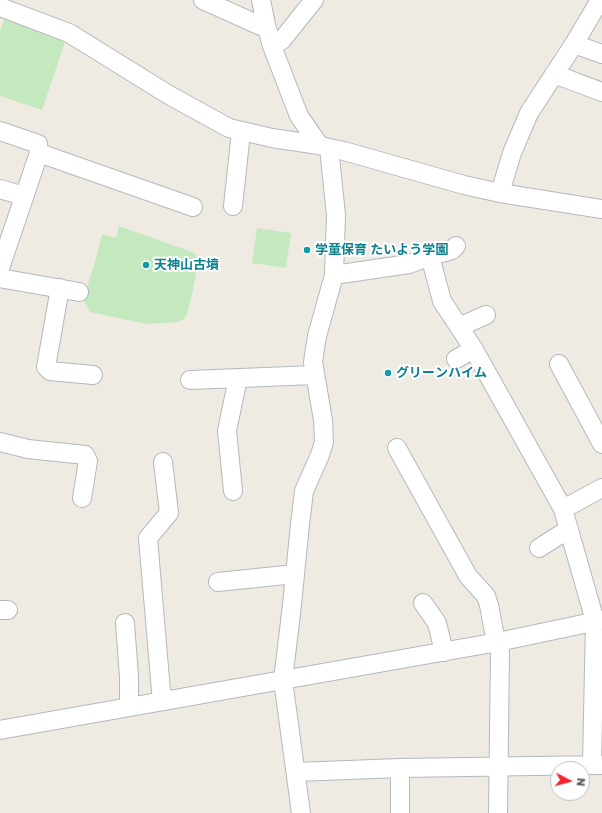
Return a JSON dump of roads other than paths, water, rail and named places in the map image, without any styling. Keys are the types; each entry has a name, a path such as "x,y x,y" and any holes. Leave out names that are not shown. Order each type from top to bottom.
{"street":[{"path":"202,0 261,26 266,25"},
{"path":"261,0 272,46 299,116 324,146 336,215 334,275 317,336 313,362 323,420 324,442 320,455 304,491 292,605 282,680 301,813"},
{"path":"272,46 282,40 314,0"},
{"path":"0,7 68,33 169,95 229,128 272,138 324,146 464,185 500,193 602,209"},
{"path":"500,193 512,154 529,113 574,44 598,11"},
{"path":"574,44 602,54"},
{"path":"554,74 602,92"},
{"path":"0,131 40,142 193,207"},
{"path":"233,206 241,132"},
{"path":"0,268 40,142"},
{"path":"0,189 24,196"},
{"path":"334,275 409,264 452,250 456,246"},
{"path":"296,772 400,768 597,764 599,620 563,509 474,349 442,301 430,256"},
{"path":"0,278 79,292"},
{"path":"60,288 46,367 50,371 93,375"},
{"path":"459,327 486,315"},
{"path":"456,359 474,349"},
{"path":"559,364 602,444"},
{"path":"190,380 315,375"},
{"path":"233,491 224,431 238,378"},
{"path":"0,442 28,449 85,455 88,462 82,498"},
{"path":"399,459 445,526 468,576 489,596 489,605 494,632 500,652 498,813"},
{"path":"163,462 168,513 148,538 161,691 165,701"},
{"path":"563,509 602,488"},
{"path":"540,548 569,529"},
{"path":"218,582 295,574"},
{"path":"423,603 438,623 444,652"},
{"path":"0,730 444,652 599,620"},
{"path":"125,623 129,677 129,707"},
{"path":"400,768 400,813"}],"place":[{"name":"学童保育 たいよう学園","path":"307,250"},
{"name":"天神山古墳","path":"146,265"},
{"name":"グリーンハイム","path":"388,373"}]}
